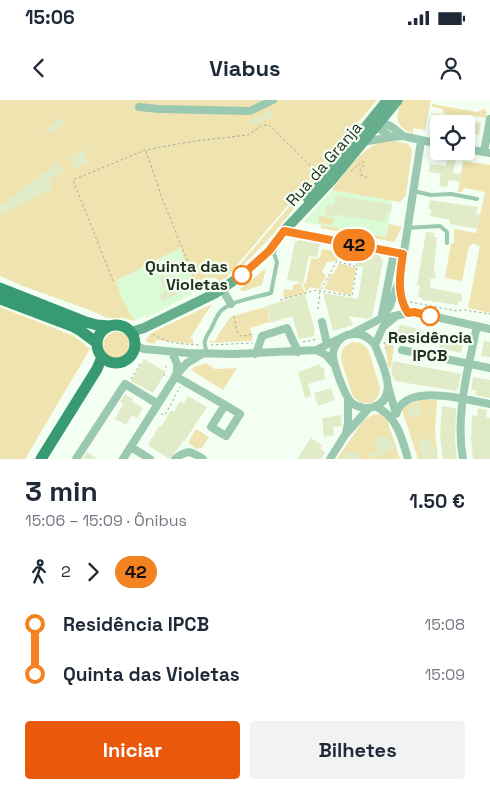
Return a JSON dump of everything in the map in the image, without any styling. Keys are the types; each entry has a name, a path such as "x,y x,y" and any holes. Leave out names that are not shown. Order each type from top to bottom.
{"main road":[{"name":"Rua da Granja","path":"287,228 332,180 379,123 392,102"},
{"name":"Rua da Granja","path":"147,330 222,289 242,275 269,251 323,178 366,126 392,102"},
{"path":"0,288 86,322 97,325 122,325 137,347"},
{"path":"0,299 72,326 97,342"},
{"path":"102,362 97,342 101,332 110,326"},
{"path":"102,362 124,362 137,347 147,330"},
{"path":"41,459 102,362"}],"street":[{"path":"139,107 159,110 250,111 274,100"},
{"path":"392,102 391,120 394,128"},
{"path":"487,152 490,119"},
{"path":"379,123 381,130 391,137"},
{"path":"366,126 385,123 403,136"},
{"path":"363,142 403,136 430,142"},
{"path":"408,313 402,303 400,278 421,140"},
{"path":"287,228 403,254"},
{"path":"380,319 384,308 394,253"},
{"path":"380,319 390,306 400,278"},
{"path":"222,289 231,304"},
{"path":"137,347 172,352 204,350 255,354 316,350 380,319 414,312 490,329"},
{"path":"374,345 383,327 398,314"},
{"path":"322,322 328,344"},
{"path":"463,459 461,436 463,399 477,326"},
{"path":"255,354 262,336 287,328 298,352"},
{"path":"345,435 348,423 348,398 334,362 334,351 338,341 347,335 363,335 371,340 374,345 389,388 408,459"},
{"path":"123,459 158,408 176,375 187,363 204,350"},
{"path":"316,350 326,355 336,367"},
{"path":"402,350 490,368"},
{"path":"172,352 177,364 176,375"},
{"path":"176,375 225,405"},
{"path":"76,459 125,384 158,408"},
{"path":"389,388 398,397 409,398"},
{"path":"330,459 345,435 372,407 383,401 389,388"},
{"path":"396,414 399,406 409,398 422,394 490,404"},
{"path":"348,398 358,407 372,407 387,413 399,431"},
{"path":"131,447 150,459"},
{"path":"175,459 182,453 189,452 203,459"}],"lane":[{"path":"413,191 431,195 451,194 477,200"},
{"path":"408,228 440,226 447,232 447,243"},
{"path":"204,350 204,340 220,312 231,304 271,293 277,262 274,254 275,243"}],"path":[{"path":"113,281 73,180 145,150 195,141 248,135 262,125 269,125 323,178"},
{"path":"145,150 162,198 204,299"},
{"path":"350,172 363,161 364,164 360,171 362,176 368,178"},
{"path":"318,309 320,291 342,252"},
{"path":"350,265 352,254"},
{"path":"280,300 316,290 352,296 357,267 338,262"},
{"path":"405,302 458,311 490,314"},
{"path":"234,316 238,334 245,336 252,334"},
{"path":"147,330 159,338 204,350 244,343 259,345"},
{"path":"129,382 137,347"},
{"path":"158,408 165,414 182,384"}],"shaded area":[{"path":"0,100 377,100 226,278 219,281 215,278 208,278 203,288 197,291 180,248 116,281 121,296 134,321 124,318 107,318 0,276"},
{"path":"404,100 431,100 425,130 413,128 413,133 399,124 397,115"},
{"path":"432,104 477,112 484,109 486,110 487,118 475,115 444,114 443,109 432,107"},
{"path":"374,108 324,170 322,168"},
{"path":"383,141 408,144 412,150 406,195 400,202 332,190 367,149"},
{"path":"463,161 490,165 490,313 468,308 480,246 472,243 469,246 462,281 445,278 451,243 454,243 454,229 476,233 485,192 464,188 462,192 458,192"},
{"path":"315,176 317,179 278,229 233,273"},
{"path":"332,190 392,200 387,237 304,222"},
{"path":"319,216 334,218 332,225 318,223"},
{"path":"389,224 402,227 394,242 321,228 321,225 386,237"},
{"path":"180,248 197,291 147,318 145,315 134,321 121,296 116,281"},
{"path":"322,249 339,252 340,254 337,261 327,262 322,272 326,276 319,289 310,287 306,292 303,283 306,283 311,258 320,258"},
{"path":"339,263 356,268 351,295 324,289 330,275 334,273"},
{"path":"266,268 262,285 244,291 239,290"},
{"path":"301,283 305,293 286,299 283,296 284,289 292,290 293,285"},
{"path":"212,304 190,338 193,339 193,344 157,340 154,344 147,342 146,339 151,333"},
{"path":"0,307 74,336 90,349 25,459 0,459"},
{"path":"266,307 270,322 250,328 253,337 251,341 210,343 210,340 214,342 230,317"},
{"path":"117,332 127,336 131,346 127,356 117,360 107,356 103,346 107,336"},
{"path":"352,342 361,343 368,349 380,387 378,397 371,403 361,403 353,397 341,360 344,347"},
{"path":"385,343 394,347 391,368 388,366"},
{"path":"206,363 215,369 237,368 223,390 191,370"},
{"path":"425,399 437,400 435,432 438,459 418,459 403,413 403,409 407,405"},
{"path":"372,415 385,415 400,459 337,459 363,421"},
{"path":"196,429 209,437 202,448 197,449 188,443"}],"building":[{"path":"271,110 274,116 252,126 250,121"},
{"path":"62,117 65,122 49,135 46,129"},
{"path":"475,122 481,123 479,135 475,134"},
{"path":"83,149 88,163 74,169 70,158 78,154 77,151"},
{"path":"447,160 456,160 453,173 461,174 460,182 449,180 447,187 439,186 441,174 429,172 430,164 446,166"},
{"path":"58,162 64,171 50,181 53,188 0,215 0,206"},
{"path":"336,196 392,205 391,212 387,211 385,222 353,217 353,219 335,214 335,217 325,215 327,204 334,206"},
{"path":"430,200 478,207 476,214 480,214 477,229 450,224 450,220 430,216 431,209 428,209"},
{"path":"426,232 434,233 434,237 437,237 434,268 436,278 430,279 431,288 462,294 462,301 458,302 458,305 422,300 422,298 418,297 420,286 417,285"},
{"path":"299,240 320,244 317,257 309,256 303,283 287,280 295,242"},
{"path":"358,251 379,255 383,261 372,317 367,319 349,316 353,325 333,331 323,293 358,299 363,267 355,266"},
{"path":"166,274 173,288 175,287 179,293 162,302 159,295 166,291 159,277"},
{"path":"305,294 315,336 299,339 292,316 271,323 266,306"},
{"path":"402,325 421,330 418,343 412,344 396,339 399,326"},
{"path":"442,333 464,338 461,353 439,348"},
{"path":"484,340 490,342 490,357 481,356"},
{"path":"144,359 166,372 153,393 131,381"},
{"path":"393,361 461,374 458,389 455,391 395,381 391,372"},
{"path":"320,364 321,368 324,367 325,379 308,384 311,396 305,398 298,372"},
{"path":"473,377 490,380 490,398 475,395 476,390 471,390"},
{"path":"331,388 335,400 318,406 314,393"},
{"path":"125,394 133,399 132,402 143,408 137,418 132,415 126,425 115,419 123,404 120,402"},
{"path":"188,396 207,407 184,442 169,459 148,445 171,410 174,412 180,401 184,403"},
{"path":"418,404 422,415 409,418 407,410 410,409 409,407"},
{"path":"442,406 456,408 455,440 457,459 443,459 440,435"},
{"path":"478,408 487,410 486,417 490,418 490,459 473,459 471,438 472,415 477,416"},
{"path":"341,415 342,426 333,427 334,435 324,437 322,418"},
{"path":"384,436 385,438 390,438 394,449 370,459 368,453 377,450 379,454 374,439"},
{"path":"430,437 438,459 423,459 418,442"},
{"path":"311,438 322,445 320,448 325,452 321,459 297,459"},
{"path":"356,451 358,459 345,459 344,453"},
{"path":"87,452 98,459 83,459"}],"bus line":[{"name":"42","path":"242,275 269,251 284,231 403,254 400,278 403,305 408,313 414,312 430,316"}],"place":[{"name":"Quinta das Violetas","path":"242,275"},
{"name":"Residência IPCB","path":"430,316"}]}
